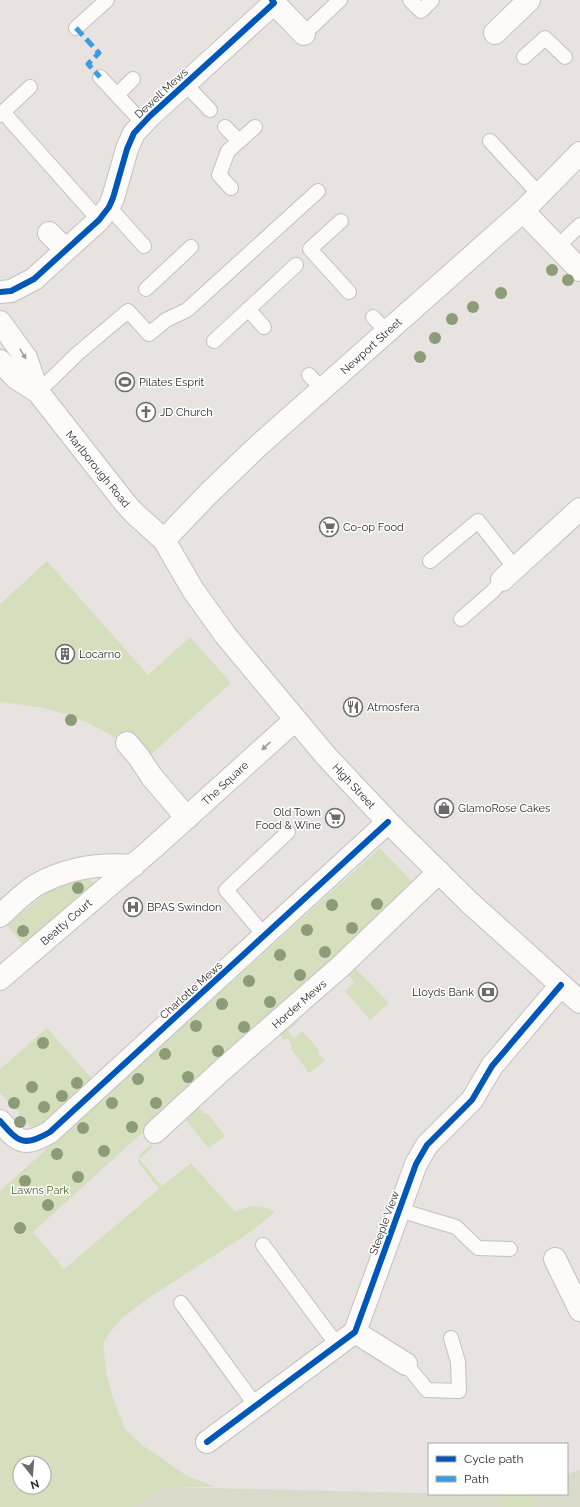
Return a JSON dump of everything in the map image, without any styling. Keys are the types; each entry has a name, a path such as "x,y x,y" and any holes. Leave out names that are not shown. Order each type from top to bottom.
{"street":[{"path":"495,33 529,0"},
{"name":"Dewell Mews","path":"0,292 11,291 34,279 104,213 113,198 126,149 134,134 143,122 273,1 304,34"},
{"name":"Newport Street","path":"164,540 315,382 380,324 523,211 580,153"},
{"path":"523,211 580,270"},
{"path":"49,233 66,250"},
{"name":"Marlborough Road","path":"0,322 26,358 38,392 125,503 164,540"},
{"name":"Marlborough Road","path":"0,361 16,378 38,392"},
{"path":"508,574 580,509"},
{"name":"High Street","path":"164,540 190,584 219,626 326,756 388,822 439,872 500,931 580,1002"},
{"name":"The Square","path":"133,866 295,720"},
{"path":"127,743 159,786 187,818"},
{"name":"Charlotte Mews","path":"0,1121 17,1138 26,1142 50,1132 388,822"},
{"path":"0,916 37,885 56,875 98,865 113,864 133,866"},
{"name":"Beatty Court","path":"0,979 133,866"},
{"name":"Horder Mews","path":"154,1132 341,966 439,872"},
{"name":"Steeple View","path":"355,1332 416,1164 427,1145 472,1100 492,1066 561,985"},
{"path":"555,1259 578,1300"},
{"path":"207,1442 355,1332 406,1364"}],"lane":[{"path":"76,28 107,0"},
{"name":"Dewell Mews","path":"304,34 340,0"},
{"path":"410,0 420,11 432,0"},
{"path":"524,57 545,38 565,57"},
{"name":"Dewell Mews","path":"100,77 143,122"},
{"path":"117,94 134,79"},
{"name":"Dewell Mews","path":"185,84 210,110"},
{"path":"30,87 2,113 104,213 144,246"},
{"path":"225,127 239,142"},
{"path":"231,188 219,175 228,151 255,127"},
{"path":"490,141 539,194"},
{"path":"38,392 77,354 128,310 149,334 166,320 187,310 318,191"},
{"path":"341,221 310,249 349,292"},
{"path":"558,246 580,225"},
{"path":"146,289 163,266 191,247"},
{"path":"214,341 296,265"},
{"path":"248,309 264,327"},
{"path":"430,561 478,521 508,574 493,591 461,619"},
{"path":"265,936 226,890 288,832"},
{"name":"Steeple View","path":"399,1210 456,1227 478,1248 510,1249"},
{"path":"263,1245 337,1345"},
{"path":"181,1303 256,1406"},
{"path":"406,1364 427,1390 459,1391 458,1362 451,1338"}],"green space":[{"name":"Locarno","path":"47,561 148,675 190,637 231,683 147,758 113,736 77,718 52,710 0,702 0,604"},
{"name":"Lawns Park","path":"380,848 415,885 33,1232 64,1269 159,1189 138,1162 140,1154 152,1144 153,1147 139,1159 162,1186 191,1163 235,1212 255,1206 270,1209 275,1212 252,1231 150,1297 122,1318 103,1343 106,1372 113,1398 125,1429 141,1444 187,1476 215,1487 167,1487 180,1507 0,1507 0,1191"},
{"path":"88,879 95,883 92,887 24,946 7,925 47,892 71,882"},
{"path":"355,968 389,1003 370,1020 345,991 354,982 348,975"},
{"path":"299,1021 288,1031 294,1038 302,1031 319,1050 318,1053 325,1061 309,1073 291,1049 292,1045 288,1039 283,1039 278,1032 294,1022"},
{"path":"47,1028 95,1082 37,1130 30,1126 0,1093 0,1069"},
{"path":"200,1102 199,1107 204,1114 208,1114 225,1136 208,1148 186,1120 172,1131"},
{"path":"580,1470 580,1507 536,1507 535,1495 568,1495 568,1474"},
{"path":"167,1487 428,1493 428,1495 497,1495 501,1507 132,1507"},
{"path":"497,1495 535,1495 536,1507 501,1507"}],"marked path":[{"path":"76,28 99,53 88,64 100,77"}],"cycle path":[{"path":"0,292 11,291 34,279 99,220 109,207 113,198 127,149 134,133 150,116 274,3 272,0"},
{"path":"0,1121 12,1134 22,1140 34,1140 50,1132 388,822"},
{"path":"207,1442 355,1332 416,1164 427,1145 472,1100 492,1066 561,985"}],"place":[{"name":"Pilates Esprit","path":"125,382"},
{"name":"JD Church","path":"146,412"},
{"name":"Co-op Food","path":"329,527"},
{"name":"Locarno","path":"65,654"},
{"name":"Atmosfera","path":"353,707"},
{"name":"GlamoRose Cakes","path":"444,808"},
{"name":"Old Town Food & Wine","path":"335,818"},
{"name":"BPAS Swindon","path":"133,907"},
{"name":"Lloyds Bank","path":"488,992"}]}
